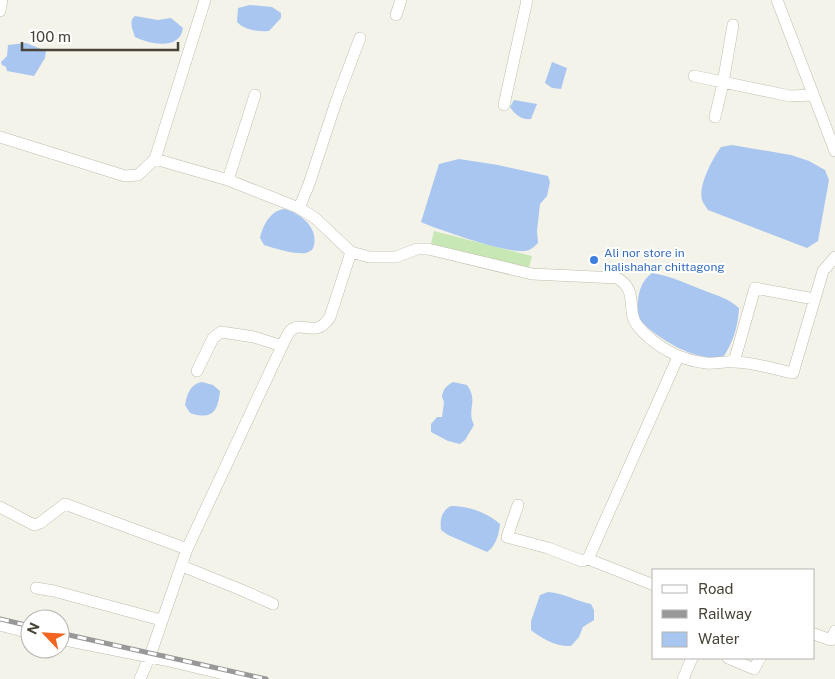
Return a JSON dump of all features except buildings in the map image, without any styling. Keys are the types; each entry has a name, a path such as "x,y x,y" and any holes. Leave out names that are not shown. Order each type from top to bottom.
{"street":[{"path":"0,11 2,0"},
{"path":"0,137 125,176 138,175 155,159 205,0"},
{"path":"396,15 401,0"},
{"path":"504,105 527,0"},
{"path":"778,0 835,151"},
{"path":"715,117 733,25"},
{"path":"299,208 360,38"},
{"path":"694,76 790,96 814,95"},
{"path":"228,180 254,95"},
{"path":"155,159 228,180 299,208 315,218 351,252 369,257 396,257 417,249 428,249 532,274 617,278 625,283 631,295 635,323 651,341 678,356 707,363 734,362 793,372 823,272 835,257"},
{"path":"140,679 187,549 282,346 290,331 298,328 318,328 324,326 330,317 351,252"},
{"path":"734,362 755,288 814,299"},
{"path":"197,371 213,338 221,332 254,337 282,346"},
{"path":"588,559 678,356"},
{"path":"0,507 34,525 65,504 187,549"},
{"path":"518,505 507,536 548,548 582,561 588,559 652,584"},
{"path":"182,566 274,604"},
{"path":"36,588 54,591 161,620"},
{"path":"0,625 20,630"},
{"path":"815,634 834,638"},
{"path":"70,641 245,679"},
{"path":"683,679 692,659"},
{"path":"730,659 754,669 759,659"}],"green space":[{"path":"434,231 532,256 528,271 430,248"}],"water":[{"path":"250,5 272,7 281,13 281,18 269,31 248,29 237,22 238,8"},
{"path":"135,16 158,20 171,18 183,28 181,35 170,43 163,44 141,40 135,37 132,29 131,23"},
{"path":"26,43 46,51 45,58 34,76 7,71 1,62 7,56 8,45"},
{"path":"552,62 567,68 561,89 552,88 545,83"},
{"path":"514,100 537,104 531,119 522,118 514,112 510,107"},
{"path":"732,145 791,155 809,161 825,170 829,180 818,241 807,248 708,210 701,194 704,180 710,165 721,147"},
{"path":"459,159 548,176 550,182 547,196 540,204 537,231 538,243 534,247 521,251 508,250 421,222 439,164"},
{"path":"284,209 302,217 310,227 315,238 314,247 310,251 297,253 264,245 260,238 265,224 271,216"},
{"path":"652,273 673,278 720,296 739,308 734,335 722,359 687,352 666,341 638,319 639,294 643,282"},
{"path":"202,382 213,385 220,391 215,409 212,413 203,416 190,413 185,405 192,387"},
{"path":"453,382 467,385 472,396 471,414 474,425 465,440 460,444 448,441 431,432 431,424 437,417 442,417 443,392"},
{"path":"451,506 477,510 500,524 496,540 487,552 441,530 442,516 445,510"},
{"path":"548,592 591,604 594,610 594,620 583,627 579,637 571,646 550,642 531,630 531,621 540,595"}],"railway":[{"path":"0,619 20,624"},
{"path":"70,635 266,679"}],"place":[{"name":"Ali nor store in halishahar chittagong","path":"594,260"}]}
